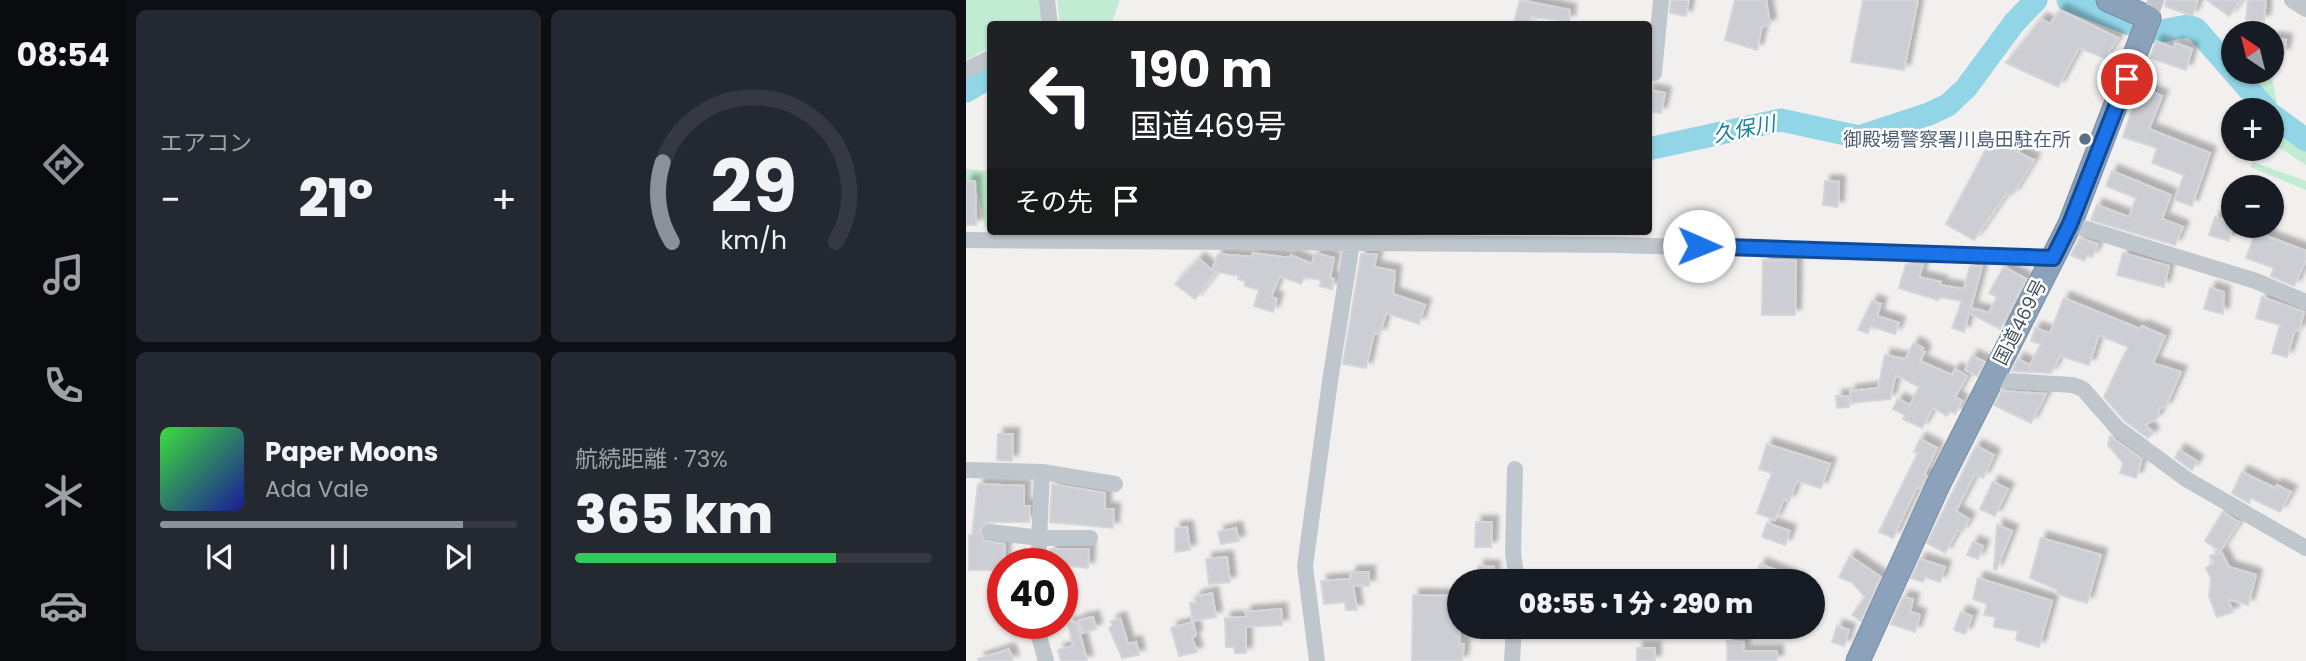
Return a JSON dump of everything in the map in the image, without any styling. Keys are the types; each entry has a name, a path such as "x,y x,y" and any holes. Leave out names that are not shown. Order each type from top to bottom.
{"highway":[{"name":"国道469号","path":"1858,661 1938,485 2070,224 2153,9 2108,0"}],"street":[{"path":"1047,0 1050,21"},
{"path":"1652,71 1661,0"},
{"path":"966,70 987,60"},
{"path":"2070,224 2256,281 2306,302"},
{"path":"966,240 1751,247 2053,258"},
{"path":"1317,661 1305,566 1329,381 1352,243"},
{"path":"1991,380 2073,385 2083,388 2117,428 2186,479 2306,548"},
{"path":"1515,469 1513,553 1515,569"},
{"path":"966,470 1042,472 1115,484"},
{"path":"1039,548 1042,472"},
{"path":"990,532 1090,538"},
{"path":"1040,639 1046,661"},
{"path":"1512,661 1513,639"}],"green space":[{"path":"966,0 1041,0 1043,21 987,21 987,49 966,60"},
{"path":"1057,0 1120,0 1112,21 1060,21"},
{"path":"2256,84 2273,84 2276,98 2257,98"},
{"path":"2284,131 2306,147 2306,165 2284,151"},
{"path":"2253,162 2306,181 2306,190 2284,181 2284,175 2269,175 2250,167"},
{"path":"966,169 987,171 987,227 978,193 966,193"}],"building":[{"path":"1520,0 1570,10 1569,21 1531,17 1530,21 1514,21"},
{"path":"1671,0 1689,0 1686,16 1670,13"},
{"path":"1735,0 1766,0 1770,24 1762,27 1757,50 1725,40"},
{"path":"1863,0 1918,0 1904,70 1851,62"},
{"path":"2166,0 2198,0 2192,16 2165,6"},
{"path":"2207,0 2241,0 2229,16"},
{"path":"2248,0 2266,0 2264,21 2246,19"},
{"path":"2060,10 2118,38 2105,58 2079,48 2058,87 2006,63 2041,19 2050,24"},
{"path":"2156,41 2174,48 2175,43 2192,49 2186,70 2150,58"},
{"path":"2140,87 2162,96 2149,129 2210,153 2192,206 2175,200 2184,175 2152,163 2157,148 2123,137"},
{"path":"1652,91 1665,93 1661,113 1652,112"},
{"path":"1989,144 2002,144 2034,160 2013,194 2005,196 1974,240 1946,224"},
{"path":"2112,171 2171,195 2162,219 2183,227 2175,245 2091,220 2097,205 2129,217 2136,198 2106,186"},
{"path":"966,181 975,181 976,225 966,225"},
{"path":"1825,181 1839,182 1838,207 1823,205"},
{"path":"2215,217 2221,219 2221,238 2230,238 2229,241 2209,235"},
{"path":"2080,238 2098,244 2092,257 2087,255 2084,261 2071,255"},
{"path":"2254,238 2272,238 2306,251 2306,260 2294,286 2271,276 2274,268 2246,258"},
{"path":"1253,253 1290,258 1291,255 1312,264 1315,253 1334,258 1330,278 1334,279 1332,289 1320,286 1321,280 1304,277 1301,284 1280,276 1271,297 1277,299 1273,312 1254,306 1259,290 1245,286 1245,281 1238,279 1239,276 1213,271 1216,272 1195,299 1175,284 1199,259 1212,270 1218,254 1252,257"},
{"path":"2123,253 2169,266 2164,287 2117,275"},
{"path":"1361,254 1377,254 1374,267 1395,271 1393,294 1425,305 1419,324 1386,313 1380,334 1374,333 1366,368 1343,364"},
{"path":"1763,260 1796,261 1795,315 1762,315"},
{"path":"1906,264 1923,265 1919,277 1941,282 1940,285 1964,289 1970,266 1982,266 1971,308 1989,313 1997,297 1989,293 2004,267 2026,279 2000,329 1969,313 1964,332 1952,328 1962,301 1940,297 1938,300 1899,288"},
{"path":"2210,288 2224,292 2223,314 2204,309"},
{"path":"2262,297 2304,312 2287,357 2272,353 2280,325 2256,318"},
{"path":"2064,298 2140,329 2142,326 2165,336 2153,363 2181,372 2165,408 2160,407 2157,418 2145,425 2153,433 2148,438 2124,420 2104,397 2128,347 2099,335 2089,365 2060,356 2051,373 2012,371 2018,359 2030,365 2041,344 2031,341 2035,328 2050,333"},
{"path":"1872,301 1881,304 1877,316 1899,323 1895,334 1870,326 1868,333 1858,330"},
{"path":"1914,343 1925,352 1920,361 1952,375 1955,369 1967,376 1955,397 1962,401 1955,414 1950,411 1947,416 1933,408 1922,428 1903,419 1905,415 1893,409 1898,399 1910,405 1919,387 1896,375 1890,399 1851,403 1850,391 1878,388 1885,355 1905,359"},
{"path":"1972,356 1985,362 1977,376 1965,370"},
{"path":"2002,391 2046,394 2031,423 1994,405"},
{"path":"1836,396 1848,396 1849,407 1837,408"},
{"path":"998,434 1013,434 1012,461 997,460"},
{"path":"2110,436 2142,459 2136,478 2120,473 2123,463 2108,445"},
{"path":"1920,439 1937,448 1924,475 1927,476 1921,489 1917,487 1893,538 1879,532 1918,453 1914,452"},
{"path":"1767,444 1830,464 1821,488 1797,481 1789,501 1784,499 1775,520 1757,513 1772,473 1759,469"},
{"path":"1976,446 1994,455 1983,478 1975,474 1956,511 1969,519 1962,532 1958,530 1945,553 1927,543"},
{"path":"2179,450 2197,461 2192,470 2175,458"},
{"path":"2242,472 2275,488 2277,485 2291,492 2280,512 2251,498 2249,503 2232,493"},
{"path":"1993,482 2008,489 1995,516 1980,509"},
{"path":"978,484 1024,486 1024,506 1030,506 1029,522 987,522 980,530 984,541 1005,544 1005,548 987,548 987,570 969,570 969,535 972,535"},
{"path":"1052,484 1105,493 1105,509 1114,509 1113,528 1050,522"},
{"path":"2223,512 2239,522 2220,551 2205,541"},
{"path":"1476,522 1492,522 1491,547 1475,547"},
{"path":"1767,523 1790,531 1785,545 1762,537"},
{"path":"1997,525 2012,531 1996,570 1994,569"},
{"path":"1187,527 1190,550 1175,552 1175,528"},
{"path":"1236,528 1239,541 1221,544 1218,532"},
{"path":"2041,538 2101,555 2087,603 2057,594 2058,590 2030,578"},
{"path":"1973,542 1983,546 1978,559 1967,555"},
{"path":"1078,549 1089,549 1088,568 1078,567"},
{"path":"2222,553 2229,567 2256,575 2248,605 2228,599 2233,612 2217,617 2209,596 2211,578 2206,568 2214,563 2210,556"},
{"path":"1850,556 1881,577 1861,621 1852,615 1865,597 1853,583 1839,577"},
{"path":"1227,557 1230,582 1209,584 1206,559"},
{"path":"1920,559 1945,567 1940,582 1925,577 1923,582 1911,578"},
{"path":"1760,564 1773,569 1758,569"},
{"path":"1478,566 1494,567 1494,569 1478,569"},
{"path":"1351,572 1369,572 1369,586 1353,585 1357,610 1346,610 1345,602 1324,604 1321,581 1350,579"},
{"path":"1978,578 2052,601 2039,647 2016,640 2018,631 1994,627 1995,617 1984,615 1987,604 1973,599"},
{"path":"1212,593 1216,617 1192,621 1190,603 1196,603 1195,597"},
{"path":"1413,595 1447,596 1447,639 1459,639 1459,644 1464,644 1462,661 1412,661"},
{"path":"1903,597 1913,599 1910,612 1920,615 1915,632 1891,624"},
{"path":"1281,609 1282,625 1246,627 1246,653 1235,653 1234,647 1226,647 1225,618 1247,617 1245,612"},
{"path":"1961,612 1972,616 1965,634 1954,630"},
{"path":"1093,617 1096,629 1082,633 1079,620"},
{"path":"1120,618 1128,644 1136,642 1139,655 1122,658 1109,628 1113,626 1111,621"},
{"path":"1193,622 1196,635 1192,638 1197,652 1179,656 1171,628"},
{"path":"1078,626 1087,661 1061,661 1058,650 1073,646 1071,639 1078,639"},
{"path":"1837,626 1849,630 1844,646 1832,642"},
{"path":"1727,641 1744,642 1743,651 1777,651 1777,661 1727,661"},
{"path":"1637,648 1655,648 1655,661 1637,661"},
{"path":"1009,649 1013,661 978,659"}],"waterway":[{"name":"久保川","path":"1652,148 1781,120 1859,137 1929,114 1948,105 1966,88 2014,23 2036,0"},
{"name":"久保川","path":"2068,0 2133,25"},
{"name":"久保川","path":"2156,32 2187,26 2196,29 2256,98"},
{"name":"久保川","path":"966,91 987,79"},
{"name":"久保川","path":"2284,124 2306,140"}],"place":[{"name":"御殿場警察署川島田駐在所","path":"2085,139"}],"route":[{"path":"1699,246 2053,258 2070,224 2127,79"}]}
